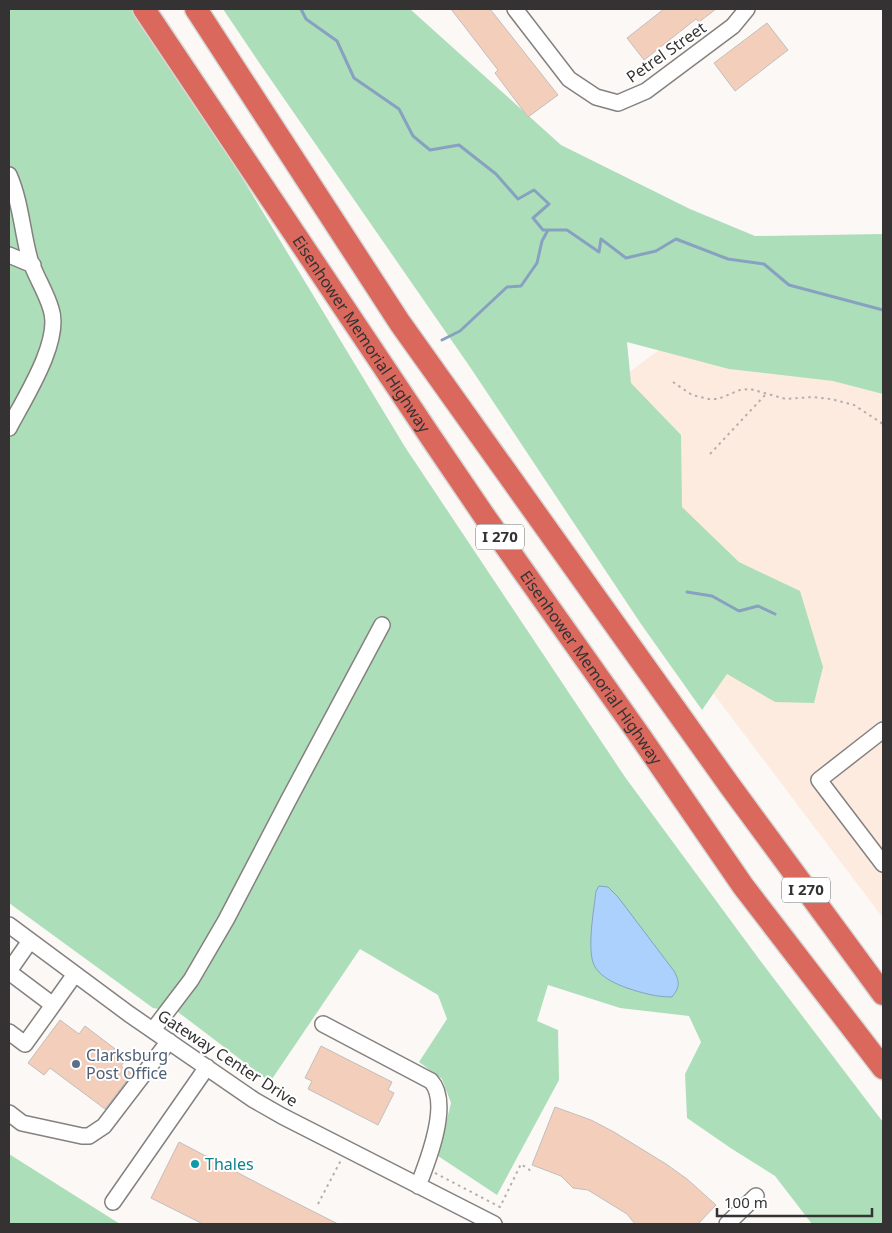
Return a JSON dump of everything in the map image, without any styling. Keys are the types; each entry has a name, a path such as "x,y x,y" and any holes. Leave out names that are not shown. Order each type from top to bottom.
{"highway":[{"name":"Eisenhower Memorial Highway","path":"144,9 430,436 743,886 883,1068"},
{"name":"I 270","path":"196,9 400,323 730,786 883,994"}],"street":[{"name":"Petrel Street","path":"515,9 570,79 596,97 618,103 646,91 733,26 747,9"},
{"path":"9,175 16,190 33,265 52,310 54,331 49,349 9,426"},
{"path":"9,255 33,265"},
{"path":"153,1030 191,980 226,920 382,625"},
{"path":"883,730 819,780 883,864"},
{"name":"Gateway Center Drive","path":"9,925 153,1030 254,1100 494,1224"},
{"path":"30,941 9,972 53,1005"},
{"path":"9,1032 25,1044 75,974"},
{"path":"324,1024 431,1081 437,1088 440,1106 431,1156 418,1186"},
{"path":"9,1113 22,1123 89,1136 104,1126 169,1041"},
{"path":"113,1202 207,1067"},
{"path":"727,1224 756,1196"}],"path":[{"path":"673,382 684,391 701,398 718,399 750,388 786,399 813,397 831,399 854,405 883,424"},
{"path":"710,454 766,394"},
{"path":"318,1204 339,1164"},
{"path":"426,1168 500,1207 521,1164 531,1171"}],"shaded area":[{"path":"691,326 883,370 883,918 528,448"}],"green space":[{"path":"9,9 140,9 405,447 625,777 759,959 883,1122 883,1224 812,1224 775,1176 687,1118 685,1074 701,1042 689,1016 620,1008 548,985 537,1021 558,1030 559,1080 497,1195 438,1156 451,1103 442,1079 419,1062 447,1019 438,995 360,949 270,1082 178,1012 153,1008 9,903","holes":["358,681 282,831 191,988"]},
{"path":"223,9 410,9 561,145 690,209 755,236 883,234 883,394 833,381 729,369 627,342 631,383 681,435 682,507 739,562 800,591 823,667 814,703 775,702 727,674 702,710 641,624 470,367"},
{"path":"9,1154 120,1224 10,1224"}],"water":[{"path":"599,886 608,887 618,897 674,971 678,984 677,990 672,997 638,992 605,977 595,967 591,951 591,930 596,891"}],"building":[{"path":"451,9 490,9 558,95 528,117 495,73 498,70"},
{"path":"664,9 716,9 699,22 696,19 644,60 627,38"},
{"path":"767,23 788,50 735,91 714,63"},
{"name":"Clarksburg Post Office","path":"60,1020 79,1034 85,1026 127,1058 121,1066 132,1074 105,1109 50,1068 44,1075 28,1063"},
{"path":"321,1046 392,1082 388,1090 394,1093 378,1125 308,1089 312,1081 305,1078"},
{"path":"555,1107 591,1120 614,1132 687,1179 716,1205 698,1224 635,1224 627,1214 588,1190 573,1188 561,1176 532,1165"},
{"name":"Thales","path":"179,1142 338,1224 203,1224 151,1198"}],"waterway":[{"path":"301,9 306,19 337,41 354,78 399,109 413,136 430,150 459,145 496,174 518,199 534,190 549,204 533,218 543,230 567,230 599,252 601,239 626,258 656,251 676,239 728,259 764,264 789,285 883,310"},
{"path":"442,340 460,331 507,287 521,286 537,263 542,241 548,230"},
{"path":"687,592 712,596 739,611 758,606 775,614"}],"place":[{"name":"Clarksburg Post Office","path":"76,1064"},
{"name":"Thales","path":"195,1164"}]}
